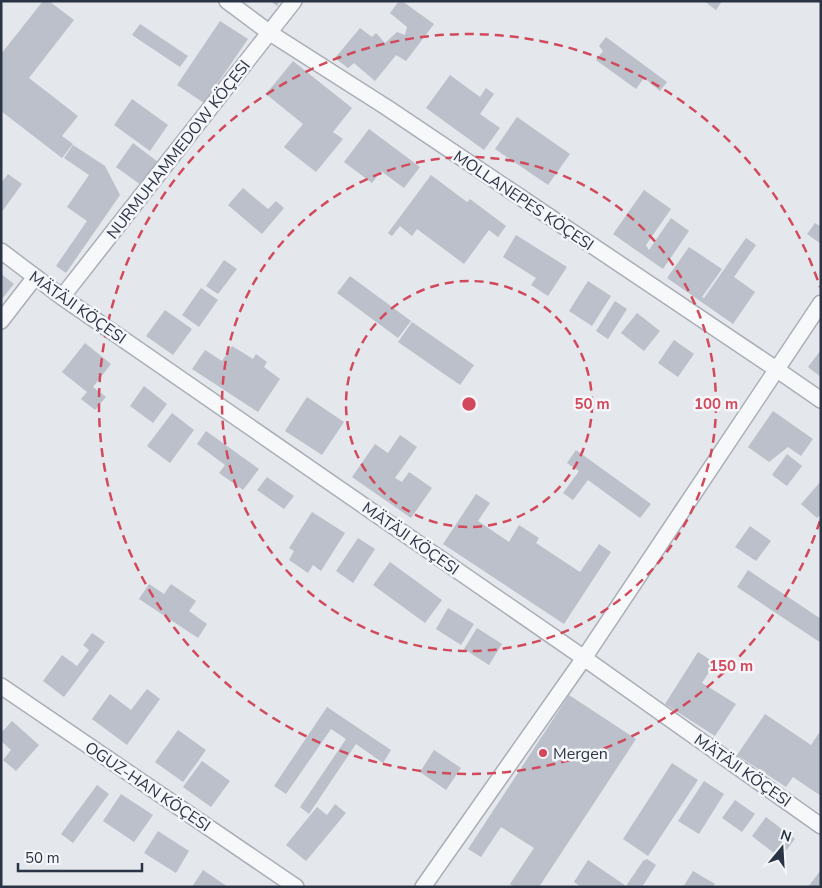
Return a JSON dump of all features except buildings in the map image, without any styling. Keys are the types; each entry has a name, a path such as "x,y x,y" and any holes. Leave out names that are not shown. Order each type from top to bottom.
{"street":[{"name":"MOLLANEPES KÖÇESI","path":"227,1 270,33 386,107 821,400"},
{"name":"NURMUHAMMEDOW KÖÇESI","path":"62,297 294,1"},
{"name":"MÄTÄJI KÖÇESI","path":"1,251 62,297 584,658 821,826"},
{"path":"1,321 35,277"},
{"path":"424,887 584,658 821,303"},
{"name":"OGUZ-HAN KÖÇESI","path":"1,686 296,887"}],"place":[{"name":"Mergen","path":"543,753"}]}
